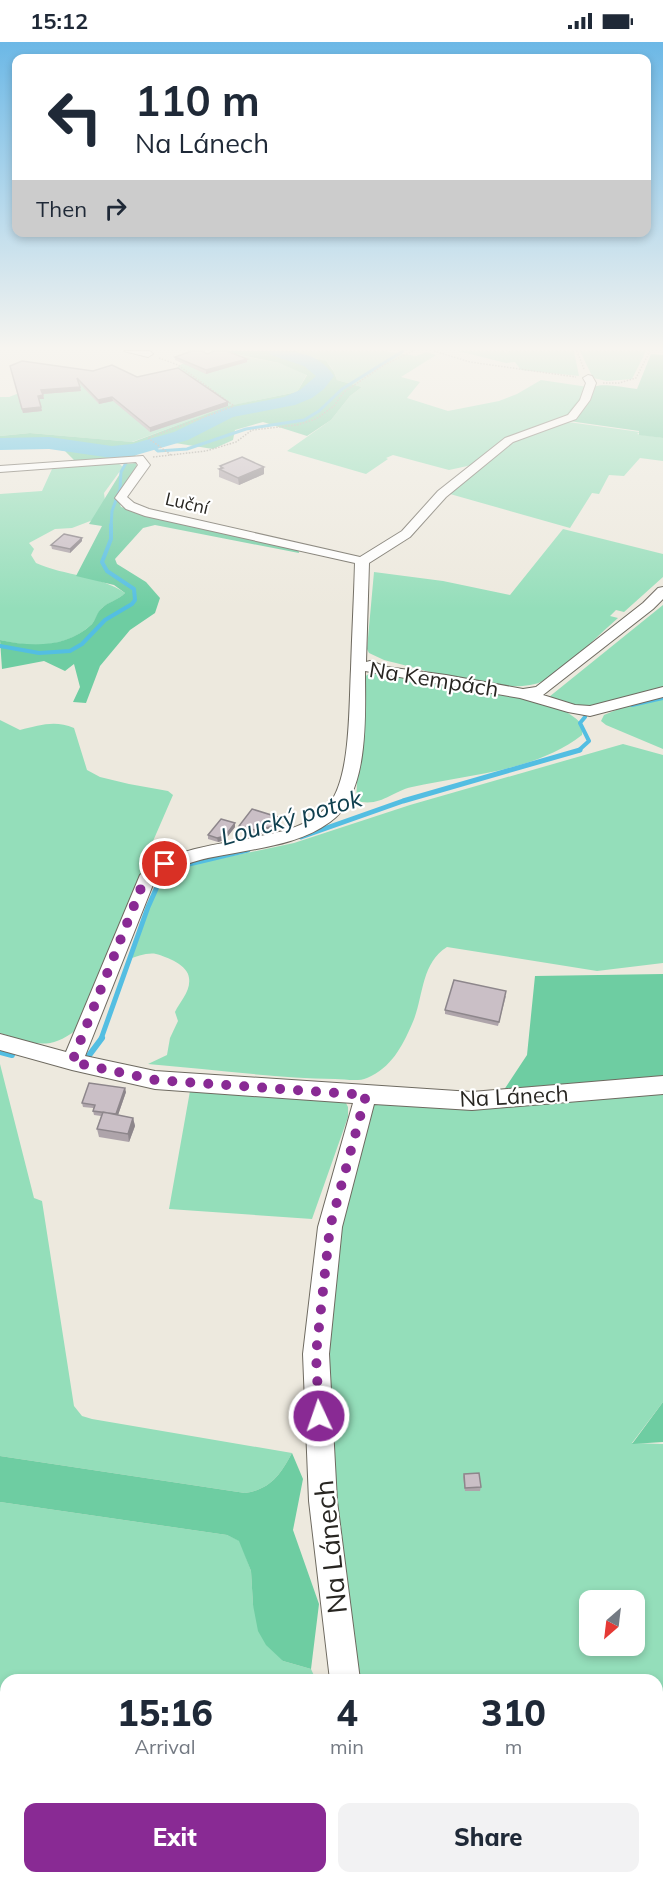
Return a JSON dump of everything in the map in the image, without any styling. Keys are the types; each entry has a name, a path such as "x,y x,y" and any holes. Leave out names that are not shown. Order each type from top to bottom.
{"street":[{"path":"358,668 363,561 406,534 442,494 509,440 517,437"},
{"path":"0,469 139,458"},
{"name":"Luční","path":"139,458 144,465 121,498 130,506 155,514 363,561"},
{"name":"Na Kempách","path":"72,1062 146,879 157,869 175,860 257,843 303,829 320,821 335,809 345,793 355,739 358,668 370,665 384,671 446,679 523,694 541,691 648,606 663,591"},
{"path":"523,694 573,709 590,711 663,692"},
{"path":"0,1042 72,1062"},
{"name":"Na Lánech","path":"72,1062 155,1080 472,1101 663,1085"},
{"name":"Na Lánech","path":"344,1674 323,1501 316,1354 330,1227 366,1095"}],"path":[{"path":"151,437 148,438 172,455"},
{"path":"139,458 206,451 236,442 243,437"}],"green space":[{"path":"0,437 75,437 133,442 146,437 234,437 233,440 213,449 175,443 140,451 134,457 88,464 74,460 65,451 28,443 0,444"},
{"path":"75,437 146,437 132,442"},
{"path":"307,437 517,437 472,465 449,470 393,455 366,474 287,451"},
{"path":"527,437 656,437 663,438 663,461 640,458 624,476 609,475 599,494 592,493 570,528 450,494 497,453"},
{"path":"117,462 123,467 104,493 105,501 93,520 72,528 55,529 29,543 34,549 31,555 36,563 93,579 125,593 102,608 92,624 72,638 37,645 0,640 0,494 42,491 52,469"},
{"path":"136,463 137,467 118,499 121,507 298,548 299,553 155,525 143,528 115,559 117,564 146,582 160,598 155,613 130,630 100,666 86,703 73,702 80,687 74,664 65,671 44,661 2,669 0,640 24,644 49,644 72,638 92,624 104,606 125,593 114,585 76,576 102,526 89,524 126,464"},
{"path":"563,529 663,554 663,577 624,612 616,610 610,616 618,618 571,660 543,681 528,685 488,684 384,660 369,653 367,649 374,572 443,581 510,595"},
{"path":"663,605 663,692 582,710 549,697"},
{"path":"374,670 549,705 574,717 583,726 582,735 543,757 522,764 404,789 379,801 356,801 363,678"},
{"path":"663,698 663,749 601,721 604,715 621,708"},
{"path":"0,720 20,730 54,724 74,728 87,770 100,777 168,791 173,795 147,855 145,870 139,878 76,1030 66,1037 48,1043 39,1044 0,1033"},
{"path":"623,744 663,755 663,963 597,971 447,947 438,954 427,972 416,1014 400,1049 383,1069 367,1078 356,1080 288,1077 148,1064 167,1055 170,1038 178,1021 175,1012 187,992 189,983 185,969 166,957 149,954 128,959 156,886 162,877 185,866 294,843 410,805"},
{"path":"663,974 663,1085 498,1099 527,1055 535,976"},
{"path":"0,1064 34,1198 42,1201 74,1406 82,1416 92,1419 292,1453 274,1480 262,1488 245,1493 0,1456"},
{"path":"663,1085 663,1402 632,1443 663,1444 663,1674 344,1674 316,1354 366,1095 472,1101"},
{"path":"190,1091 345,1101 348,1107 348,1117 312,1219 169,1209"},
{"path":"663,1402 663,1442 632,1444"},
{"path":"292,1453 303,1479 293,1530 319,1604 311,1669 283,1661 266,1645 258,1631 253,1605 251,1571 239,1541 227,1535 0,1502 0,1456 245,1493 262,1488 274,1480"},
{"path":"0,1502 227,1535 240,1541 251,1571 253,1605 283,1661 311,1669 313,1674 0,1674"}],"building":[{"path":"242,457 264,467 238,478 219,469 223,468 220,466"},
{"path":"64,534 82,538 70,549 51,545"},
{"path":"252,809 281,818 275,826 255,830 239,826"},
{"path":"221,819 235,823 225,836 217,838 208,835"},
{"path":"454,980 506,991 499,1022 445,1010"},
{"path":"89,1083 125,1088 116,1114 93,1111 95,1105 82,1103"},
{"path":"103,1112 133,1118 128,1134 97,1129"},
{"path":"479,1473 481,1487 465,1488 464,1474"}],"waterway":[{"path":"0,444 49,443 112,452 133,450 178,437"},
{"path":"152,446 158,451 187,449 223,437"},
{"path":"111,527 112,511 120,489 121,472 133,450"},
{"path":"0,646 39,653 70,651 82,644 105,620 132,604 135,600 134,589 107,571 102,562 111,539 111,527"},
{"name":"Loucký potok","path":"632,705 663,698"},
{"name":"Loucký potok","path":"579,750 589,741 580,723 585,717"},
{"name":"Loucký potok","path":"301,837 403,801 579,750"},
{"name":"Loucký potok","path":"101,1039 148,907 160,880 172,868 248,850"},
{"name":"Loucký potok","path":"87,1058 102,1038"},
{"name":"Loucký potok","path":"0,1052 12,1055"}],"route":[{"path":"165,864 146,879 141,888 72,1062 155,1080 366,1095 330,1227 316,1354 319,1416"}]}
